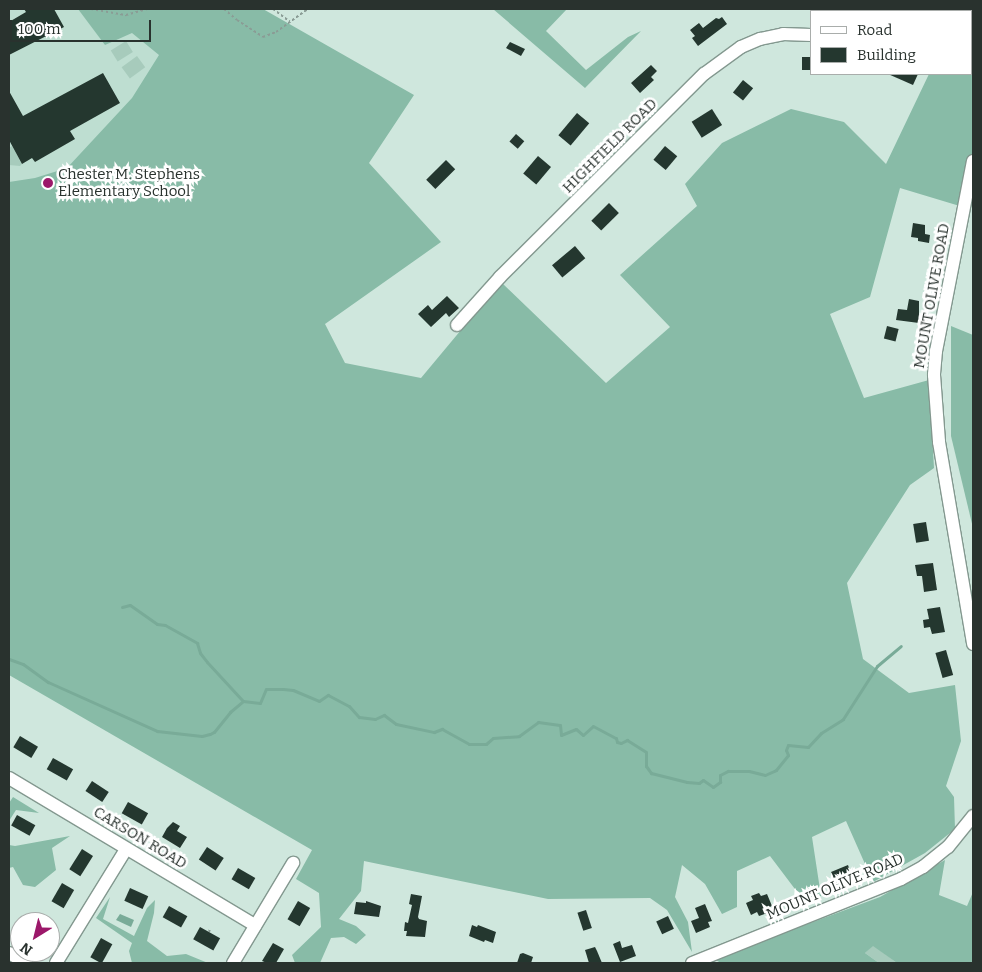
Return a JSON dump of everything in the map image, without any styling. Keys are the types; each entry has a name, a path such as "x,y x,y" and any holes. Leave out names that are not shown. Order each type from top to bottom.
{"street":[{"name":"HIGHFIELD ROAD","path":"457,325 500,277 711,69 741,47 760,39 783,34 810,34"},
{"name":"MOUNT OLIVE ROAD","path":"973,161 938,342 934,375 939,442 973,644"},
{"name":"CARSON ROAD","path":"9,778 255,925"},
{"name":"MOUNT OLIVE ROAD","path":"692,963 901,879 923,867 948,847 973,816"},
{"path":"56,963 126,849"},
{"path":"233,963 293,863"},
{"path":"9,953 26,963"}],"path":[{"path":"91,9 126,15 147,9"},
{"path":"224,9 236,20 263,37 276,32 308,9"},
{"path":"274,9 290,22"}],"shaded area":[{"name":"Chester M. Stephens Elementary School","path":"9,9 116,9 168,50 9,315"},
{"path":"78,9 263,9 414,95 369,163 441,242 325,324 345,363 421,378 501,282 606,383 670,327 620,275 697,206 685,184 722,143 791,109 844,122 886,164 929,75 972,75 973,28 973,149 963,207 900,188 870,297 830,314 864,398 929,380 934,468 910,485 847,583 863,659 909,693 955,685 961,741 946,786 954,797 955,829 925,853 873,882 846,821 812,837 821,896 804,901 770,856 737,871 737,907 722,914 705,884 682,865 675,897 688,922 692,952 667,910 650,898 548,899 364,861 361,891 339,919 356,926 366,935 356,944 344,937 331,938 320,963 295,963 292,955 321,927 319,893 296,879 312,850 9,675 9,182 35,178 67,168 132,98 159,55 132,33 105,45"},
{"path":"493,9 567,9 546,31 586,70 628,37 641,31 585,88"},
{"path":"973,9 973,15 972,10 814,10"},
{"path":"126,41 133,52 118,62 111,51"},
{"path":"137,56 145,67 130,78 122,67"},
{"path":"12,146 22,164 20,166 9,165 9,148"},
{"path":"951,326 973,335 973,528 951,436"},
{"path":"13,797 39,813 16,810 9,821 9,803"},
{"path":"70,836 52,848 56,870 35,887 23,885 13,867 9,868 9,845 15,846"},
{"path":"945,860 939,895 967,906 973,892 973,963 897,963 873,946 865,953 879,963 721,963 714,959 880,897"},
{"path":"110,897 103,919 134,936 147,908 155,900 154,913 147,941 167,956 186,954 208,963 132,963 129,951 132,943 96,918"},
{"path":"120,914 134,920 131,927 116,920"},
{"path":"873,945 897,963 879,963 865,953"}],"building":[{"path":"24,9 54,9 64,27 9,55 9,22 26,12"},
{"path":"722,17 727,24 698,46 692,38 695,36 690,30 699,23 703,28 716,18"},
{"path":"510,42 525,49 521,56 506,48"},
{"path":"802,57 810,57 810,70 802,70"},
{"path":"651,65 657,71 651,77 654,80 640,93 631,83"},
{"name":"Chester M. Stephens Elementary School","path":"103,73 120,103 70,131 75,139 35,162 32,158 22,164 9,140 9,91 23,116"},
{"path":"890,75 918,75 913,85"},
{"path":"743,80 753,88 743,101 733,92"},
{"path":"712,109 722,125 702,138 692,122"},
{"path":"577,113 589,123 571,145 558,135"},
{"path":"516,134 524,141 518,149 509,142"},
{"path":"665,146 677,156 666,170 653,160"},
{"path":"538,156 551,167 536,185 523,174"},
{"path":"446,160 455,169 435,189 426,180"},
{"path":"609,203 619,213 601,231 591,221"},
{"path":"913,223 925,225 925,234 930,235 929,243 918,241 918,238 911,237"},
{"path":"575,246 585,258 562,278 552,265"},
{"path":"447,296 459,308 449,317 446,313 431,327 418,314 428,305 432,310"},
{"path":"909,299 919,301 919,323 896,320 898,309 907,310"},
{"path":"887,326 899,329 895,342 884,339"},
{"path":"926,522 929,541 916,543 913,524"},
{"path":"933,563 937,590 924,592 922,576 917,576 915,565"},
{"path":"940,607 945,632 932,634 930,627 924,628 923,620 929,619 927,609"},
{"path":"946,650 953,675 943,678 935,653"},
{"path":"20,736 38,747 31,758 13,747"},
{"path":"53,758 73,769 67,781 47,769"},
{"path":"92,781 109,792 102,802 85,791"},
{"path":"128,802 148,813 142,825 122,813"},
{"path":"17,815 35,825 30,836 11,825"},
{"path":"173,822 180,826 177,831 187,837 180,848 162,837"},
{"path":"207,847 224,858 216,870 199,860"},
{"path":"82,849 93,856 80,876 69,869"},
{"path":"848,865 852,877 836,885 831,872"},
{"path":"238,868 255,878 249,889 232,879"},
{"path":"62,883 74,890 64,908 52,901"},
{"path":"130,888 148,896 143,909 124,901"},
{"path":"759,893 761,896 767,894 772,906 765,909 767,913 759,916 757,912 751,915 746,903 753,900 751,896"},
{"path":"411,894 422,896 418,917 427,921 425,937 406,936 407,931 404,931 405,922 408,923 412,905 409,904"},
{"path":"298,901 310,908 300,926 288,919"},
{"path":"366,901 381,906 379,917 354,914 356,902 366,903"},
{"path":"705,904 712,921 708,922 710,927 696,933 691,921 699,918 695,908"},
{"path":"169,906 187,916 181,928 163,917"},
{"path":"586,910 592,928 583,931 577,913"},
{"path":"668,916 674,929 662,934 656,921"},
{"path":"472,925 477,927 478,925 496,932 493,943 485,940 484,942 469,936"},
{"path":"200,927 220,938 213,950 193,939"},
{"path":"101,938 112,944 102,963 90,957"},
{"path":"620,941 622,948 632,945 636,956 620,962 613,944"},
{"path":"273,943 284,949 276,963 262,961"},
{"path":"595,947 602,963 589,963 585,950"},
{"path":"523,953 533,957 531,963 517,963 520,954"}],"waterway":[{"path":"122,607 130,605 157,624 165,625 197,643 200,653 207,662 243,701"},
{"path":"9,659 23,664 48,682 157,731 202,736 210,734 243,701 260,703 266,689 293,690 319,701 328,695 349,706 359,717 375,719 384,715 396,724 434,732 442,729 469,744 486,744 493,738 519,736 538,722 560,725 561,735 576,729 583,735 593,726 616,738 617,742 621,743 627,740 646,752 646,766 651,773 687,782 699,783 703,780 713,787 720,782 720,775 728,771 749,771 765,775 776,770 788,755 786,750 788,745 808,747 821,733 843,719 877,666 901,646"}],"place":[{"name":"Chester M. Stephens Elementary School","path":"48,183"}]}
